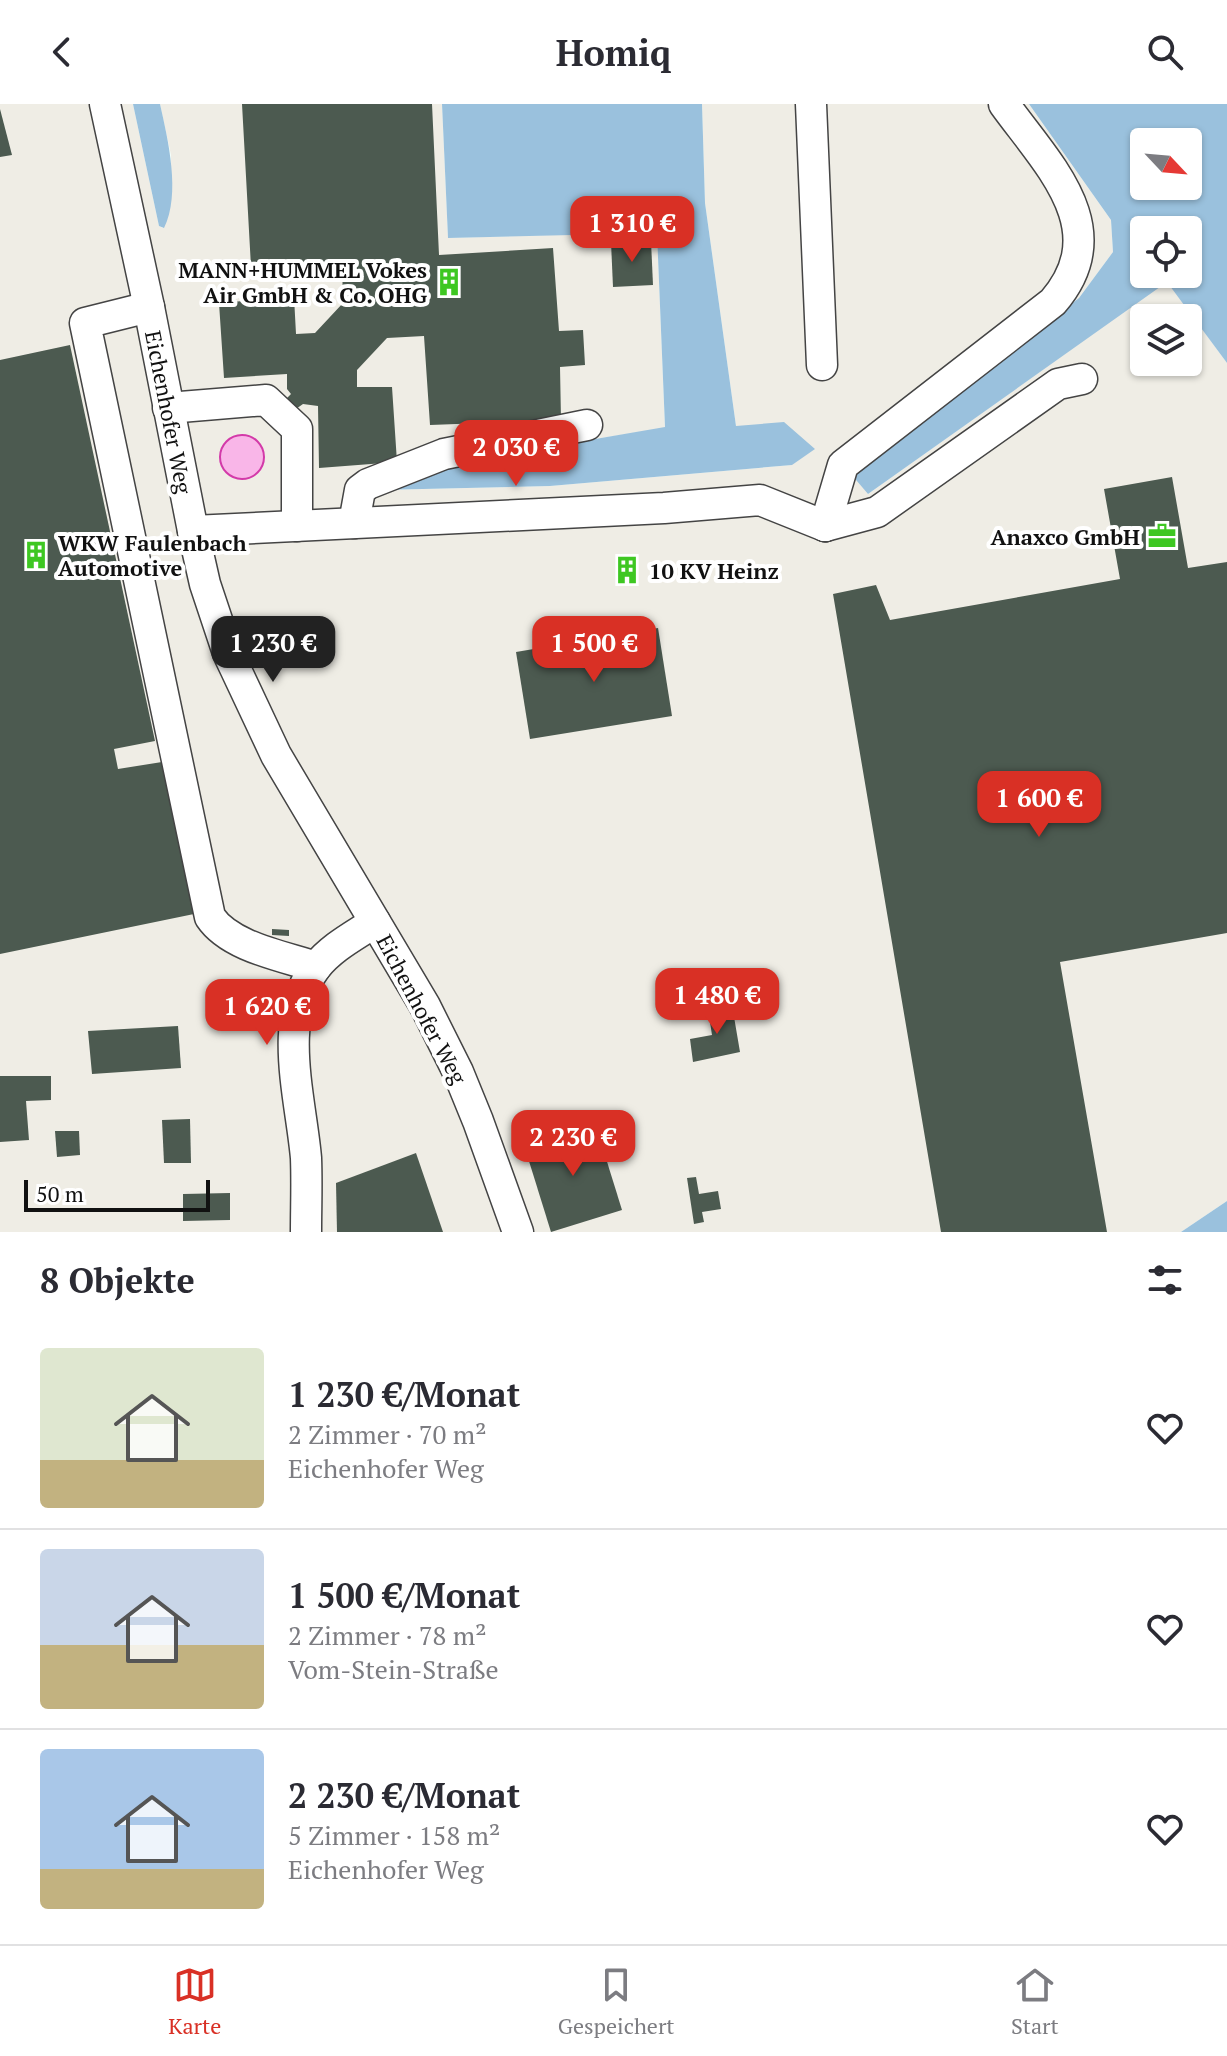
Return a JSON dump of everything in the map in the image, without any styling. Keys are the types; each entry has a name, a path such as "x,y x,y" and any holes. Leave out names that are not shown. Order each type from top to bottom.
{"street":[{"name":"Eichenhofer Weg","path":"105,104 193,531 205,584 228,653 276,755 425,1006 458,1072 518,1232"},
{"path":"811,104 822,365"},
{"path":"825,526 843,465 1053,302 1068,285 1081,241 1078,220 1065,188 1004,104"},
{"path":"149,307 85,323 210,917 218,929 316,967"},
{"path":"193,531 664,508 760,500 825,526 877,512 1058,384 1082,379"},
{"path":"168,408 266,400 297,429 297,526"},
{"path":"354,523 360,490 368,484 444,454 587,425"},
{"name":"Eichenhofer Weg","path":"306,1232 306,1160 293,1037 296,1008 316,967 333,949 375,922"}],"shaded area":[{"path":"0,104 133,104 159,226 163,228 170,205 171,155 160,104 442,104 448,238 657,232 665,428 538,448 383,490 550,486 792,465 736,426 705,203 702,104 1029,104 1111,220 1113,252 1079,298 852,474 868,494 1130,307 1130,376 1202,376 1202,329 1227,363 1227,1201 1181,1232 0,1232"},
{"path":"133,104 160,104 172,183 172,199 164,228 159,226"},
{"path":"442,104 702,104 705,203 736,426 784,422 815,449 792,465 550,486 379,490 450,464 665,427 657,233 448,238"},
{"path":"1029,104 1227,104 1227,363 1202,329 1202,304 1183,304 1171,288 1202,288 1202,216 1130,216 1130,288 1159,288 1136,304 1130,304 1130,308 868,494 851,474 1079,298 1113,252 1111,220"},
{"path":"1157,288 1172,288 1184,304 1135,304"},
{"path":"242,435 257,442 264,457 257,472 242,479 227,472 220,457 227,442"},
{"path":"1227,1201 1227,1232 1181,1232"}],"building":[{"name":"MANN+HUMMEL Vokes Air GmbH & Co. OHG","path":"242,104 432,104 439,255 553,248 559,331 583,330 585,365 560,367 561,420 430,425 424,336 387,338 357,370 357,387 392,387 397,462 319,468 318,406 303,404 293,411 284,401 291,394 287,389 287,374 224,378 219,303 294,297 296,334 315,333 343,303 342,262 251,267"},
{"path":"0,109 12,155 0,157"},
{"path":"651,241 653,285 613,287 611,242"},
{"path":"70,345 155,741 114,749 118,769 162,762 194,914 0,954 0,360"},
{"path":"1172,477 1188,568 1227,562 1227,933 1060,962 1107,1232 941,1232 833,594 876,585 890,620 1120,579 1104,489"},
{"path":"658,628 672,716 530,739 516,652"},
{"path":"272,929 289,930 289,936 272,935"},
{"path":"732,1005 740,1052 693,1062 690,1039 712,1035 708,1009"},
{"path":"178,1026 181,1068 92,1074 88,1031"},
{"path":"0,1076 51,1076 51,1100 26,1101 29,1140 0,1142"},
{"path":"190,1119 191,1163 164,1163 162,1120"},
{"path":"595,1123 622,1210 551,1232 524,1145"},
{"path":"55,1131 79,1131 80,1155 57,1157"},
{"path":"416,1153 443,1232 337,1232 336,1183"},
{"path":"696,1177 699,1194 718,1191 721,1209 702,1212 704,1222 694,1224 687,1178"},
{"path":"230,1193 230,1220 183,1221 183,1194"}],"place":[{"name":"MANN+HUMMEL Vokes Air GmbH & Co. OHG","path":"449,282"},
{"name":"Anaxco GmbH","path":"1162,536"},
{"name":"WKW Faulenbach Automotive","path":"36,555"},
{"name":"10 KV Heinz","path":"627,570"}]}
